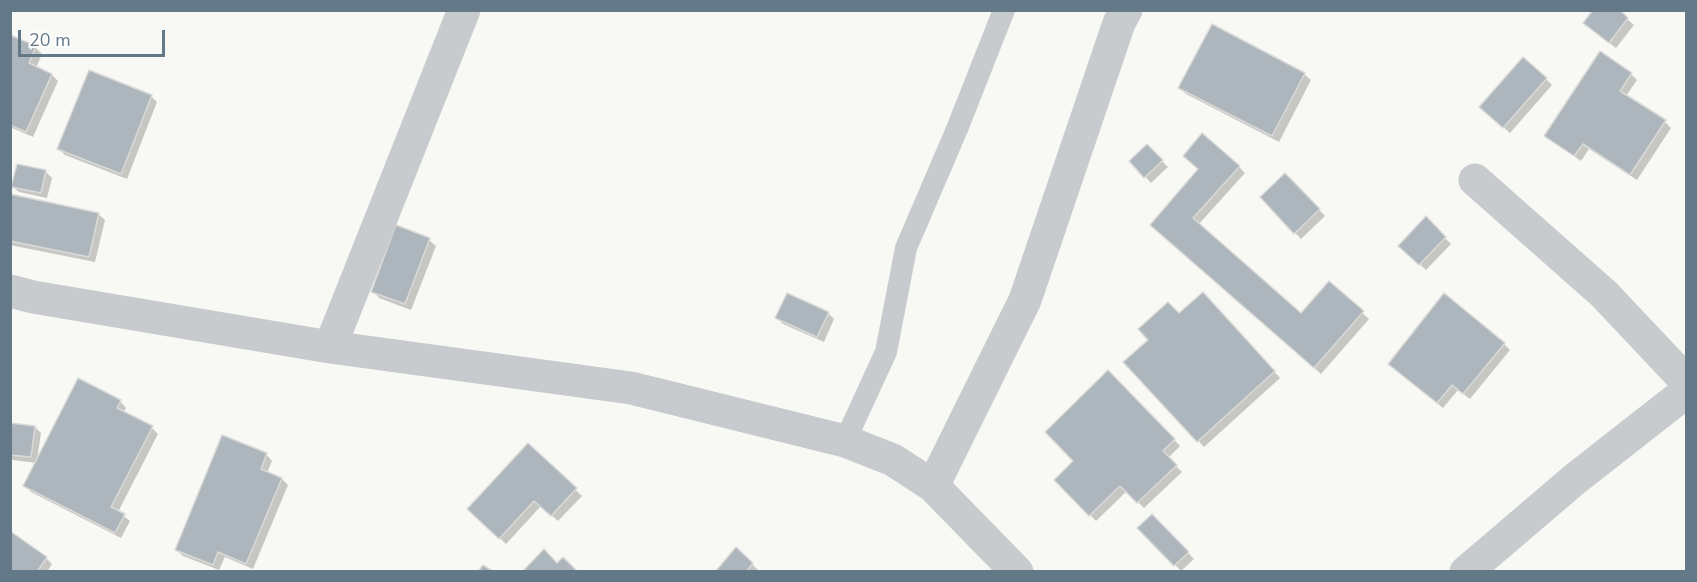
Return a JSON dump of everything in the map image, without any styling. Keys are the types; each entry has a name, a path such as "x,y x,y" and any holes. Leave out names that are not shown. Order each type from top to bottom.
{"street":[{"path":"330,346 464,10"},
{"path":"933,486 1025,300 1119,22 1126,10"},
{"path":"1474,180 1604,294 1686,381"},
{"path":"10,291 33,297 330,346 632,388 844,441 893,460 933,486 1017,572"},
{"path":"1466,572 1575,479 1686,392"}],"lane":[{"path":"844,441 886,352 906,248 957,129 1004,10"}],"building":[{"path":"1593,10 1620,10 1628,18 1609,43 1583,23"},
{"path":"1212,24 1305,73 1272,136 1178,88"},
{"path":"10,35 36,46 29,63 52,74 26,132 10,125"},
{"path":"1600,51 1632,73 1620,91 1666,120 1630,175 1583,144 1574,156 1544,136"},
{"path":"1523,57 1547,78 1503,128 1479,107"},
{"path":"89,70 152,95 121,174 57,149"},
{"path":"1202,133 1240,166 1193,218 1301,313 1329,281 1364,311 1314,368 1150,225 1198,169 1183,156"},
{"path":"1147,144 1163,160 1144,178 1129,161"},
{"path":"17,164 46,170 41,193 11,187"},
{"path":"1285,173 1320,209 1294,234 1260,197"},
{"path":"10,194 99,213 89,257 10,241"},
{"path":"1426,216 1446,237 1419,265 1398,246"},
{"path":"396,225 430,238 405,304 371,292"},
{"path":"1203,292 1275,371 1197,442 1123,362 1148,340 1138,329 1168,302 1179,313"},
{"path":"787,293 829,312 817,337 775,318"},
{"path":"1444,293 1505,343 1463,394 1452,385 1437,403 1388,364"},
{"path":"1108,370 1175,439 1163,451 1177,465 1137,503 1120,486 1089,516 1054,480 1073,461 1045,432"},
{"path":"78,378 121,400 117,408 153,426 111,507 125,514 115,533 23,486"},
{"path":"10,423 35,426 31,457 10,455"},
{"path":"222,435 267,453 261,469 282,478 246,564 218,552 213,565 175,550"},
{"path":"528,443 577,488 551,516 534,501 499,539 467,509"},
{"path":"1152,514 1189,552 1174,566 1137,528"},
{"path":"10,531 47,557 37,572 10,572"},
{"path":"736,547 753,563 746,572 715,572"},
{"path":"544,549 557,563 563,557 578,572 522,572"},
{"path":"483,565 494,572 478,572"}]}
